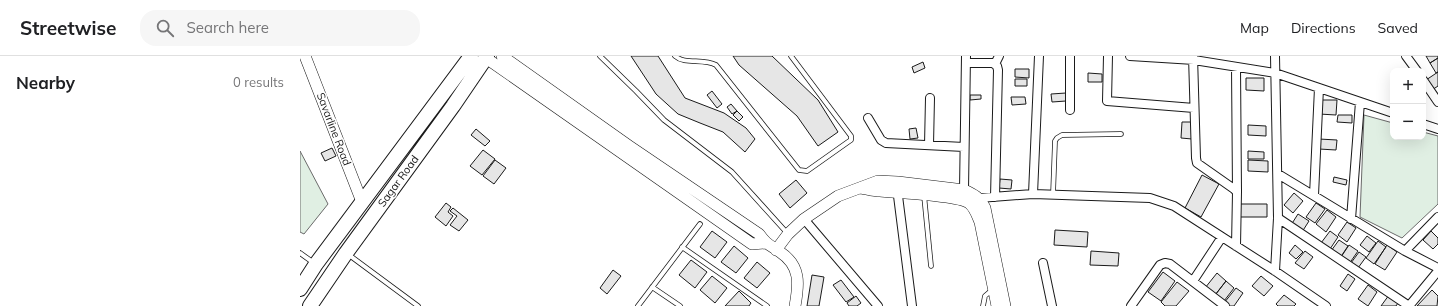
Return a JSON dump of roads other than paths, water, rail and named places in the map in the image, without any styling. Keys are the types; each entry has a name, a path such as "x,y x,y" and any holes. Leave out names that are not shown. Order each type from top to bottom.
{"highway":[{"name":"Sagar Road","path":"310,306 362,202 471,56"},
{"name":"Sagar Road","path":"302,284 316,264 339,249 453,106 486,57"}],"street":[{"name":"Savarline Road","path":"305,56 362,202"},
{"path":"502,56 629,146 759,234 765,243 791,261 797,274 798,289 795,306"},
{"path":"995,64 999,56"},
{"path":"1033,194 1039,56"},
{"path":"1070,56 1070,110"},
{"path":"1108,56 1107,101 1194,108"},
{"path":"1130,56 1194,58 1236,67 1275,73 1390,112"},
{"path":"1275,271 1278,218 1275,73 1276,56"},
{"path":"1406,56 1415,68"},
{"path":"486,57 752,244 765,243"},
{"path":"1194,58 1194,108 1197,163 1237,192"},
{"path":"964,190 966,60 993,63 998,70 995,197"},
{"path":"1236,67 1236,246"},
{"path":"1426,84 1438,102"},
{"path":"1314,195 1319,88"},
{"path":"929,145 930,98"},
{"path":"1352,219 1360,102"},
{"path":"868,118 881,140 886,142 964,147"},
{"path":"1426,125 1438,129"},
{"path":"1278,174 1438,270 1409,306 1278,218"},
{"path":"776,250 788,234 804,219 838,196 861,188 879,191 897,187 964,190 979,198 985,208 1005,306"},
{"path":"897,187 924,195 957,199 968,202 976,210 980,222 997,306"},
{"path":"897,187 912,306"},
{"path":"968,202 979,198 1033,194 1150,198 1174,206 1275,271 1326,306"},
{"path":"1405,251 1438,217"},
{"path":"804,219 878,306"},
{"path":"1193,282 1222,237"},
{"path":"1043,263 1052,306"},
{"path":"1132,306 1160,265 1165,263 1170,264 1225,306"}],"lane":[{"path":"600,56 664,120 732,172 788,234"},
{"path":"675,56 684,61 710,61 716,65 799,170 807,171 851,140 851,136 791,56"},
{"path":"1053,195 1055,141 1057,138 1062,135 1121,134"},
{"path":"924,195 930,266"},
{"path":"638,306 700,224"},
{"path":"682,247 767,306"},
{"path":"339,249 418,306"},
{"path":"300,253 316,264"},
{"path":"652,287 680,306"},
{"path":"983,306 985,296 993,288"}]}
